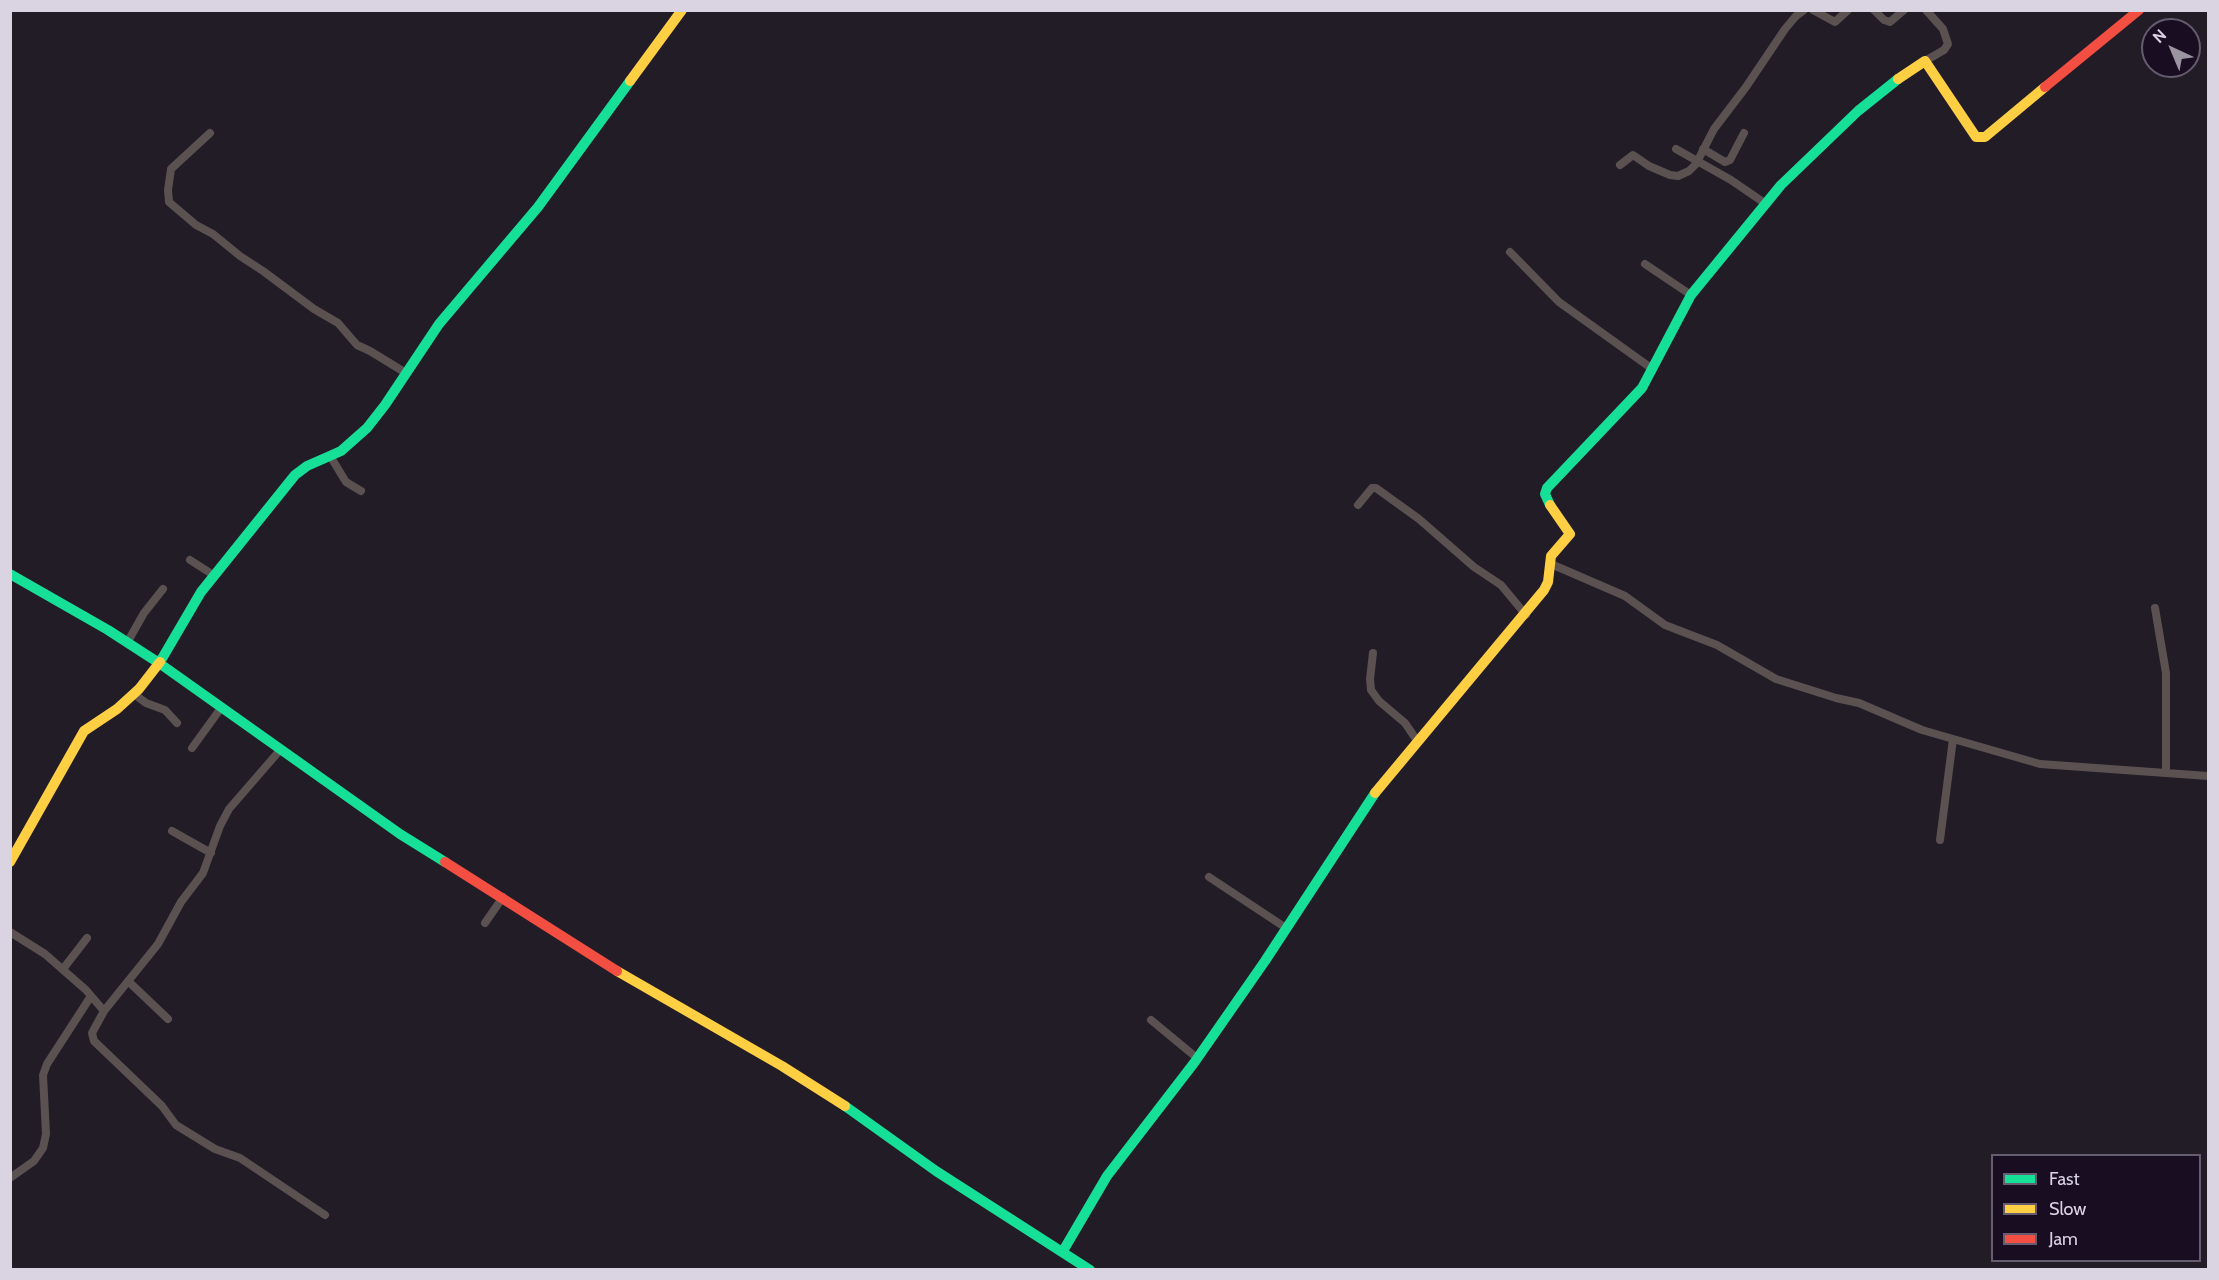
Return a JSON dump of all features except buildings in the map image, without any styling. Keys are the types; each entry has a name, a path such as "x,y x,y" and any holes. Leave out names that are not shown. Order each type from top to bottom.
{"street":[{"path":"10,862 81,735 117,709 139,698 185,616 261,515 296,475 307,466 332,460 367,428 439,324 538,207 682,10"},
{"path":"1620,165 1633,155 1649,166 1678,176 1689,171 1714,129 1785,29 1804,10"},
{"path":"1813,10 1835,22 1848,10"},
{"path":"1874,10 1884,20 1890,22 1904,10"},
{"path":"1063,1251 1111,1170 1197,1058 1374,794 1526,615 1546,586 1551,555 1570,534 1547,501 1546,490 1640,390 1691,294 1766,204 1796,171 1858,111 1896,80 1944,50 1948,44 1943,29 1926,10"},
{"path":"1925,61 1976,137 1985,137 2139,10"},
{"path":"210,133 171,169 168,197 171,204 196,225 213,234 314,309 338,323 357,345 406,373"},
{"path":"1703,149 1725,162 1730,160 1744,134"},
{"path":"1676,149 1731,180 1766,204"},
{"path":"1510,252 1559,302 1651,368"},
{"path":"1645,264 1691,294"},
{"path":"332,460 346,482 361,491"},
{"path":"1358,505 1372,488 1376,488 1419,519 1474,567 1501,585 1526,615"},
{"path":"190,560 215,576"},
{"path":"1551,564 1627,597 1665,625 1717,645 1776,679 1859,703 1906,724 2040,764 2069,768 2208,776"},
{"path":"10,574 159,663 400,834 616,970 802,1079 862,1117 936,1171 1090,1269"},
{"path":"127,643 144,613 163,589"},
{"path":"2155,608 2166,673 2166,772"},
{"path":"1373,652 1371,690 1378,701 1405,723 1418,742"},
{"path":"139,698 165,710 177,723"},
{"path":"192,748 222,708"},
{"path":"1940,840 1953,739"},
{"path":"281,749 223,818 203,873 181,902 158,944 104,1011 92,1033 94,1041 162,1106 176,1125 209,1146 240,1158 326,1215"},
{"path":"172,831 211,853"},
{"path":"1209,877 1286,928"},
{"path":"485,923 503,897"},
{"path":"10,932 34,945 63,969 104,1011"},
{"path":"63,969 87,938"},
{"path":"128,981 168,1019"},
{"path":"10,1178 34,1161 44,1148 46,1134 43,1075 91,996"},
{"path":"1151,1020 1197,1058"}],"traffic: fast":[{"path":"1550,505 1545,494 1547,488 1642,388 1691,295 1781,185 1858,111 1898,79"},
{"path":"160,662 201,592 295,475 307,466 341,451 367,428 439,324 538,207 630,81"},
{"path":"10,574 108,630 159,663 400,834 445,862"},
{"path":"1063,1251 1107,1176 1194,1063 1265,961 1375,793"},
{"path":"845,1106 936,1171 1090,1270"}],"traffic: slow":[{"path":"630,81 682,10"},
{"path":"1898,79 1925,61 1976,137 1985,137 2045,87"},
{"path":"1375,793 1544,590 1548,582 1551,556 1570,534 1550,505"},
{"path":"10,862 84,731 117,709 139,689 160,662"},
{"path":"617,971 782,1066 845,1106"}],"traffic: jam":[{"path":"2045,87 2139,10"},
{"path":"445,862 617,971"}]}
